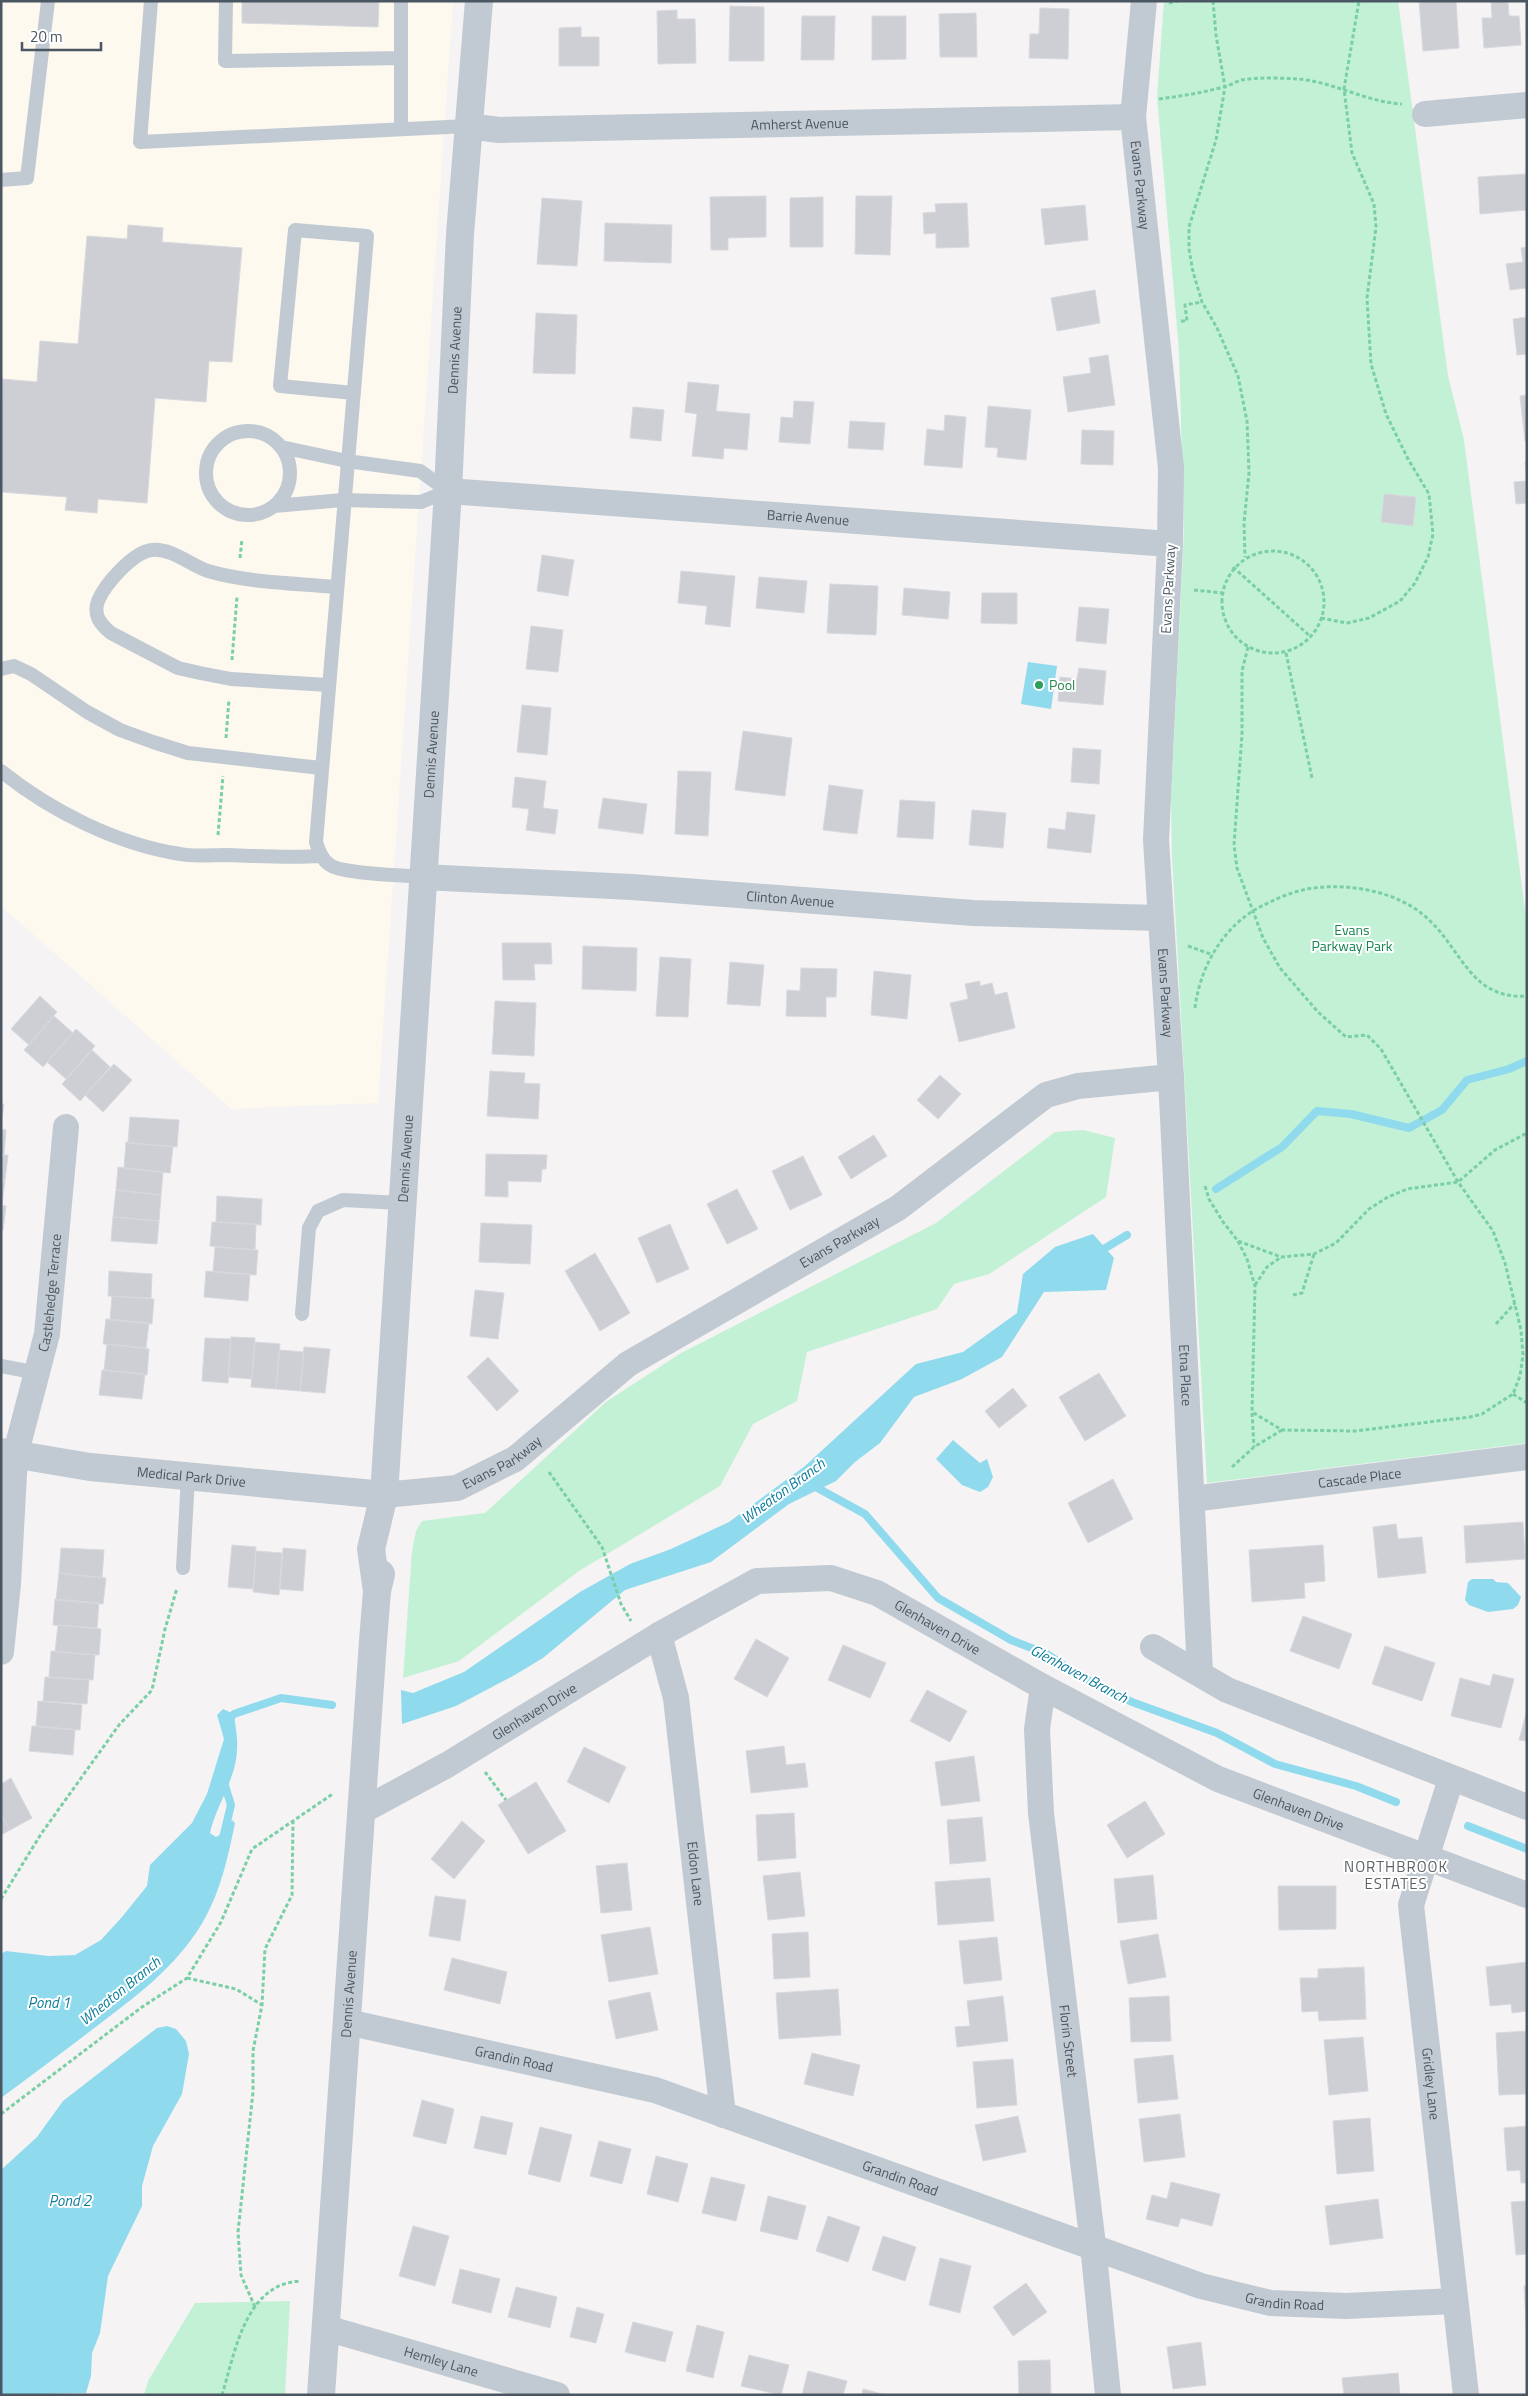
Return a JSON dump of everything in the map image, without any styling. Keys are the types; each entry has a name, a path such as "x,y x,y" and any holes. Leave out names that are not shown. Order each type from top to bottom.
{"street":[{"name":"Dennis Avenue","path":"321,2395 377,1591 390,1546 382,1502 448,491 460,234 479,1"},
{"name":"Evans Parkway","path":"382,1502 458,1488 515,1459 628,1364 898,1208 1046,1094 1078,1086 1171,1077 1159,918 1156,840 1172,468 1143,108 1144,1"},
{"path":"1425,114 1527,106"},
{"name":"Amherst Avenue","path":"468,126 499,130 1143,108"},
{"name":"Barrie Avenue","path":"448,491 1170,544"},
{"name":"Clinton Avenue","path":"422,877 632,887 973,912 1159,918"},
{"name":"Etna Place","path":"1171,1077 1200,1673"},
{"name":"Castlehedge Terrace","path":"1,1652 8,1584 8,1454 38,1373 47,1334 66,1127"},
{"name":"Medical Park Drive","path":"8,1454 90,1467 188,1477 382,1502"},
{"name":"Cascade Place","path":"1192,1499 1527,1457"},
{"name":"Glenhaven Drive","path":"362,1810 447,1765 659,1635 757,1581 831,1578 877,1593 1043,1688 1218,1779 1527,1895"},
{"name":"Eldon Lane","path":"659,1635 676,1698 723,2115"},
{"path":"1153,1647 1227,1690 1451,1779 1527,1807"},
{"name":"Florin Street","path":"1043,1688 1037,1729 1041,1813 1093,2245 1108,2395"},
{"name":"Gridley Lane","path":"1451,1779 1411,1906 1466,2395"},
{"name":"Grandin Road","path":"347,2022 655,2090 1093,2245 1201,2286 1270,2303 1346,2306 1455,2301"},
{"name":"Hemley Lane","path":"326,2328 557,2395"}],"lane":[{"path":"1,180 27,178 48,1"},
{"path":"151,1 140,142 468,126"},
{"path":"226,1 224,61 401,58"},
{"path":"401,1 401,129"},
{"path":"354,393 280,386 295,230 367,236 354,393 343,500 316,842 321,856 330,866 350,870 422,877"},
{"path":"281,446 287,458 290,471 288,484 283,496 274,506 263,512 250,515 237,514 215,500 206,476 207,462 213,450 222,440 233,434 246,431 265,435 281,446 347,461 420,471 448,491"},
{"path":"274,506 343,500 421,502 448,491"},
{"path":"328,685 231,678 178,668 111,633 101,625 96,608 103,590 128,563 145,551 152,550 162,550 208,571 262,580 336,586"},
{"path":"1,669 14,666 32,674 88,712 120,730 162,745 188,753 322,768"},
{"path":"1,771 27,792 90,825 136,844 181,854 271,858 321,856"},
{"path":"302,1314 309,1228 318,1211 343,1200 401,1203"},
{"path":"1,1366 38,1373"},
{"path":"183,1568 188,1477"}],"path":[{"path":"1171,3 1178,1"},
{"path":"1213,1 1216,35 1225,87 1216,140 1189,227 1189,249 1193,272 1202,302 1217,328 1238,376 1247,421 1249,473 1244,522 1245,557"},
{"path":"1321,618 1347,623 1369,618 1400,601 1415,583 1428,557 1433,534 1429,494 1408,459 1386,414 1370,364 1367,298 1376,228 1374,204 1352,153 1344,89 1359,1"},
{"path":"1143,108 1225,87 1240,80 1274,78 1301,79 1344,89 1382,103 1411,105 1425,114"},
{"path":"1187,321 1185,305 1202,302"},
{"path":"1275,550 1290,553 1304,561 1312,569 1321,584 1324,604 1321,618 1311,637 1299,647 1286,653 1272,655 1248,647 1236,638 1228,626 1224,610 1223,593 1226,579 1233,567 1245,557 1260,551 1275,550"},
{"path":"1233,567 1311,637"},
{"path":"1194,590 1223,593"},
{"path":"1248,647 1242,671 1242,734 1234,845 1237,868 1252,910 1263,938 1280,968 1318,1012 1346,1037 1367,1035 1381,1049 1458,1182 1493,1231 1505,1263 1516,1302 1523,1355 1520,1376 1513,1394 1482,1414 1470,1417 1355,1431 1282,1430 1252,1412"},
{"path":"1286,653 1312,778"},
{"path":"1194,1015 1203,973 1213,955 1234,927 1252,910 1285,895 1314,888 1338,887 1378,893 1400,901 1427,917 1443,934 1470,974 1482,986 1512,997 1527,996"},
{"path":"1182,945 1213,955"},
{"path":"1238,1240 1281,1257 1314,1254 1336,1243 1369,1209 1388,1197 1407,1189 1458,1182 1495,1150 1527,1133"},
{"path":"1203,1180 1209,1200 1223,1222 1238,1240 1247,1259 1254,1286 1252,1412 1254,1447"},
{"path":"1294,1294 1302,1293 1314,1254"},
{"path":"1254,1286 1267,1267 1281,1257"},
{"path":"1496,1324 1516,1302"},
{"path":"1513,1394 1527,1402"},
{"path":"1228,1470 1254,1447 1282,1430"},
{"path":"549,1472 602,1547 621,1604"},
{"path":"1,1900 41,1834 119,1725 152,1690 165,1629 183,1568"},
{"path":"1,2114 142,2007 187,1978 221,1922 252,1849 342,1789"},
{"path":"503,1796 506,1800"},
{"path":"255,2307 241,2275 238,2232 253,2092 253,2051 262,2005 266,1948 292,1894 293,1820"},
{"path":"187,1978 236,1989 262,2005"},
{"path":"222,2395 240,2331 255,2307 274,2288 292,2282 329,2281"}],"shaded area":[{"path":"1,1 453,1 378,1103 231,1109 1,906"}],"green space":[{"name":"Evans Parkway Park","path":"1164,1 1398,1 1448,376 1464,440 1527,926 1527,1443 1207,1483 1172,856 1171,799 1184,531 1179,351 1157,97"},
{"path":"1083,1130 1115,1138 1106,1197 989,1274 954,1284 937,1309 807,1352 797,1401 753,1424 720,1486 579,1571 459,1661 403,1678 412,1551 416,1531 422,1521 485,1513 606,1402 681,1353 936,1223 1055,1132"},
{"path":"290,2301 285,2395 144,2395 148,2381 195,2303"}],"water":[{"name":"Pool","path":"1028,662 1057,666 1051,709 1021,704"},
{"path":"1093,1234 1114,1258 1106,1290 1044,1292 1002,1357 962,1379 914,1397 880,1443 855,1462 836,1481 789,1504 711,1562 625,1590 543,1658 513,1676 456,1706 402,1724 401,1690 413,1693 464,1672 580,1592 630,1564 671,1549 729,1522 805,1466 916,1364 963,1352 1017,1313 1023,1274 1055,1247"},
{"path":"953,1440 980,1463 987,1459 993,1477 988,1487 980,1492 962,1485 936,1459"},
{"path":"1472,1579 1493,1579 1496,1582 1508,1583 1521,1597 1518,1605 1513,1609 1488,1612 1469,1605 1465,1600 1468,1582"},
{"name":"Pond 1","path":"223,1709 234,1714 237,1740 236,1759 234,1770 210,1833 216,1837 223,1833 232,1820 235,1823 227,1861 210,1909 204,1920 181,1952 154,1980 1,2098 1,1954 6,1951 49,1956 75,1955 101,1940 122,1917 147,1886 150,1865 192,1823 207,1794 224,1739 217,1715"},
{"name":"Pond 2","path":"167,2026 176,2029 186,2041 189,2054 182,2094 153,2146 142,2186 142,2206 108,2276 100,2333 92,2353 91,2376 86,2393 1,2395 1,2170 37,2137 63,2101 157,2028"}],"building":[{"path":"242,1 379,1 378,27 242,23"},
{"path":"1419,1 1456,1 1459,48 1423,51"},
{"path":"1491,1 1508,1 1509,16 1519,16 1521,45 1484,48 1482,18 1492,18"},
{"path":"730,6 764,7 764,61 729,61"},
{"path":"1040,8 1069,9 1068,59 1029,58 1030,34 1039,34"},
{"path":"677,10 677,19 695,19 696,63 658,64 657,11"},
{"path":"976,13 977,57 940,57 939,14"},
{"path":"802,16 835,16 834,60 801,60"},
{"path":"872,16 906,16 906,59 872,60"},
{"path":"581,27 581,37 599,37 599,66 559,66 559,28"},
{"path":"1527,174 1527,210 1480,214 1478,177"},
{"path":"766,196 766,237 728,238 728,250 711,250 710,197"},
{"path":"856,196 892,196 890,255 855,254"},
{"path":"823,197 823,247 790,247 790,198"},
{"path":"542,198 582,201 577,266 537,264"},
{"path":"967,203 969,247 936,248 936,233 924,234 923,213 936,212 935,204"},
{"path":"1085,205 1088,240 1045,245 1041,209"},
{"path":"605,223 672,225 671,263 604,261"},
{"path":"128,225 163,228 162,242 242,248 232,362 209,361 206,402 155,398 147,503 98,499 97,513 65,510 67,497 1,492 2,379 37,382 40,341 78,344 87,236 127,239"},
{"path":"1527,247 1527,288 1510,290 1506,264 1523,262 1521,248"},
{"path":"1095,290 1100,323 1057,331 1051,298"},
{"path":"536,313 577,315 575,374 533,373"},
{"path":"1527,317 1527,354 1517,355 1513,319"},
{"path":"1108,355 1115,405 1068,412 1063,377 1091,373 1089,358"},
{"path":"688,382 719,385 716,411 750,414 747,450 724,448 723,459 692,456 697,414 685,412"},
{"path":"1527,395 1527,441 1525,441 1520,396"},
{"path":"794,401 814,402 810,444 779,442 781,417 793,418"},
{"path":"988,406 1031,410 1026,460 997,457 998,448 985,447"},
{"path":"633,407 664,410 661,441 630,438"},
{"path":"945,415 966,417 962,468 924,465 927,429 944,431"},
{"path":"850,421 885,423 883,450 848,448"},
{"path":"1082,430 1114,431 1113,465 1081,464"},
{"path":"1525,462 1527,462 1527,481"},
{"path":"1527,481 1527,503 1516,504 1514,482"},
{"path":"1384,494 1416,497 1413,526 1381,522"},
{"path":"542,555 574,560 568,596 537,591"},
{"path":"681,571 735,576 730,627 705,624 707,606 678,603"},
{"path":"759,577 807,581 804,613 756,608"},
{"path":"830,584 878,586 876,635 827,633"},
{"path":"904,588 950,592 948,619 902,615"},
{"path":"982,593 1017,593 1017,624 981,623"},
{"path":"1079,607 1109,609 1106,644 1076,641"},
{"path":"531,626 563,630 558,672 526,669"},
{"path":"1079,668 1106,671 1103,705 1058,701 1060,677 1077,679"},
{"path":"522,705 551,708 547,755 517,752"},
{"path":"743,731 792,738 785,796 735,790"},
{"path":"1073,748 1101,750 1099,784 1071,782"},
{"path":"678,771 711,772 708,836 675,834"},
{"path":"515,777 546,781 543,808 558,810 555,834 526,830 529,809 512,807"},
{"path":"829,785 863,790 857,834 823,830"},
{"path":"603,798 647,804 643,834 598,828"},
{"path":"900,800 935,802 933,839 897,837"},
{"path":"972,810 1006,813 1003,848 969,845"},
{"path":"1067,812 1095,815 1091,853 1047,848 1049,828 1065,830"},
{"path":"502,943 551,943 552,964 534,964 535,980 503,980"},
{"path":"583,946 637,948 636,991 582,989"},
{"path":"660,957 691,959 688,1017 656,1016"},
{"path":"730,962 764,965 760,1006 727,1004"},
{"path":"801,968 837,969 836,997 826,997 826,1017 786,1016 787,990 800,991"},
{"path":"874,971 911,975 907,1019 871,1015"},
{"path":"980,981 980,986 992,983 995,995 1007,992 1015,1028 959,1042 950,1003 968,999 965,984"},
{"path":"40,996 57,1012 29,1045 11,1029"},
{"path":"495,1001 536,1003 534,1056 492,1054"},
{"path":"54,1016 73,1033 43,1067 24,1050"},
{"path":"76,1029 95,1046 66,1079 47,1062"},
{"path":"92,1050 110,1067 80,1101 62,1084"},
{"path":"114,1064 132,1080 103,1112 85,1095"},
{"path":"490,1071 525,1073 524,1083 540,1084 538,1119 487,1116"},
{"path":"940,1075 961,1094 938,1119 917,1100"},
{"path":"1,1104 4,1104 1,1125"},
{"path":"130,1117 179,1120 177,1147 128,1143"},
{"path":"1,1129 6,1130 4,1155 1,1155"},
{"path":"874,1135 887,1156 851,1179 838,1157"},
{"path":"126,1142 173,1147 170,1173 124,1168"},
{"path":"486,1154 547,1155 546,1169 542,1169 541,1182 508,1181 508,1197 485,1196"},
{"path":"1,1155 8,1155 5,1180 1,1180"},
{"path":"803,1156 822,1195 790,1210 772,1171"},
{"path":"118,1167 163,1172 161,1195 116,1190"},
{"path":"1,1180 5,1180 2,1205 1,1205"},
{"path":"737,1189 758,1229 727,1244 707,1204"},
{"path":"116,1190 161,1195 159,1221 113,1217"},
{"path":"217,1196 262,1199 261,1225 216,1222"},
{"path":"1,1205 6,1206 3,1230 1,1230"},
{"path":"113,1217 159,1221 157,1244 111,1241"},
{"path":"212,1222 256,1224 255,1250 210,1246"},
{"path":"481,1223 532,1225 530,1264 479,1262"},
{"path":"670,1224 689,1269 657,1283 638,1238"},
{"path":"215,1247 258,1250 256,1275 213,1272"},
{"path":"595,1253 630,1313 600,1331 565,1271"},
{"path":"109,1271 152,1274 151,1298 108,1296"},
{"path":"206,1271 250,1274 248,1301 204,1297"},
{"path":"475,1290 504,1293 498,1339 470,1336"},
{"path":"112,1296 154,1299 152,1324 110,1320"},
{"path":"106,1319 149,1323 146,1348 103,1344"},
{"path":"231,1337 255,1338 252,1379 228,1377"},
{"path":"205,1338 231,1339 228,1383 202,1381"},
{"path":"255,1342 280,1344 276,1389 251,1387"},
{"path":"107,1344 149,1349 147,1375 104,1370"},
{"path":"304,1347 330,1349 325,1393 300,1391"},
{"path":"279,1350 304,1352 300,1391 276,1389"},
{"path":"488,1357 519,1391 497,1411 467,1377"},
{"path":"102,1370 145,1374 142,1399 99,1395"},
{"path":"1099,1373 1126,1416 1085,1441 1059,1397"},
{"path":"1013,1388 1027,1406 999,1428 985,1411"},
{"path":"1113,1479 1133,1519 1088,1543 1068,1503"},
{"path":"1523,1522 1525,1559 1466,1563 1464,1526"},
{"path":"1396,1524 1398,1539 1422,1537 1426,1573 1378,1578 1373,1527"},
{"path":"232,1545 256,1547 253,1589 228,1587"},
{"path":"1323,1545 1325,1581 1304,1583 1305,1598 1252,1602 1249,1550"},
{"path":"61,1548 104,1550 102,1578 59,1573"},
{"path":"283,1548 306,1550 303,1591 280,1589"},
{"path":"256,1551 282,1553 279,1595 253,1592"},
{"path":"59,1573 106,1578 103,1604 56,1600"},
{"path":"55,1599 99,1603 97,1628 53,1625"},
{"path":"1303,1616 1352,1634 1339,1669 1290,1651"},
{"path":"58,1625 101,1629 99,1655 55,1652"},
{"path":"756,1639 789,1658 767,1697 734,1679"},
{"path":"843,1645 886,1663 870,1698 828,1680"},
{"path":"1385,1646 1435,1663 1422,1701 1372,1684"},
{"path":"51,1651 95,1655 93,1680 49,1677"},
{"path":"1493,1674 1514,1679 1501,1728 1451,1716 1460,1678 1490,1686"},
{"path":"45,1677 89,1680 87,1704 43,1701"},
{"path":"927,1690 967,1711 950,1742 910,1721"},
{"path":"38,1701 82,1705 80,1730 36,1726"},
{"path":"1527,1710 1527,1741 1519,1740"},
{"path":"32,1726 75,1730 73,1755 29,1751"},
{"path":"784,1746 786,1765 805,1763 808,1787 751,1793 746,1751"},
{"path":"584,1747 626,1767 609,1803 567,1782"},
{"path":"974,1756 980,1801 941,1806 935,1762"},
{"path":"11,1778 32,1818 10,1830 1,1815 1,1784"},
{"path":"536,1782 566,1831 528,1854 498,1805"},
{"path":"1145,1801 1165,1834 1127,1858 1107,1825"},
{"path":"794,1813 796,1858 758,1861 756,1815"},
{"path":"1,1815 10,1830 1,1835"},
{"path":"982,1817 986,1861 950,1864 947,1820"},
{"path":"462,1821 485,1841 454,1879 431,1859"},
{"path":"627,1863 632,1910 601,1913 596,1866"},
{"path":"800,1872 805,1916 768,1920 763,1876"},
{"path":"1153,1875 1157,1919 1118,1923 1114,1879"},
{"path":"990,1878 994,1921 938,1925 935,1882"},
{"path":"1278,1886 1336,1886 1336,1929 1279,1930"},
{"path":"435,1896 466,1900 460,1941 429,1936"},
{"path":"650,1927 658,1974 609,1982 601,1935"},
{"path":"808,1932 810,1977 774,1979 772,1934"},
{"path":"1158,1934 1166,1977 1128,1984 1120,1941"},
{"path":"997,1937 1002,1980 964,1984 959,1941"},
{"path":"452,1958 507,1972 500,2004 444,1990"},
{"path":"1527,1962 1527,2011 1512,2013 1511,2004 1490,2006 1486,1967"},
{"path":"1364,1967 1366,2019 1319,2021 1318,2011 1302,2012 1300,1978 1318,1978 1318,1969"},
{"path":"838,1989 841,2035 779,2039 776,1993"},
{"path":"650,1992 658,2030 616,2039 608,2001"},
{"path":"1003,1996 1008,2041 957,2047 955,2027 970,2026 967,2001"},
{"path":"1169,1996 1171,2041 1131,2042 1129,1998"},
{"path":"1527,2031 1527,2094 1499,2095 1496,2033"},
{"path":"1363,2037 1368,2091 1329,2095 1324,2040"},
{"path":"812,2053 860,2065 853,2096 804,2084"},
{"path":"1173,2055 1178,2099 1138,2103 1134,2059"},
{"path":"1013,2059 1017,2105 977,2108 973,2062"},
{"path":"422,2100 454,2109 446,2144 413,2136"},
{"path":"1180,2114 1185,2157 1144,2162 1139,2119"},
{"path":"481,2116 513,2123 506,2155 474,2148"},
{"path":"1018,2116 1026,2152 983,2161 975,2125"},
{"path":"1370,2118 1374,2171 1337,2174 1333,2121"},
{"path":"1527,2126 1527,2183 1521,2183 1520,2170 1507,2171 1504,2128"},
{"path":"540,2127 572,2135 560,2182 528,2174"},
{"path":"599,2141 631,2149 622,2184 590,2176"},
{"path":"656,2156 688,2164 678,2202 647,2194"},
{"path":"711,2177 745,2185 736,2221 702,2213"},
{"path":"1171,2182 1220,2194 1212,2226 1181,2218 1178,2227 1146,2219 1152,2195 1167,2199"},
{"path":"768,2196 806,2206 797,2240 760,2231"},
{"path":"1378,2199 1383,2238 1330,2245 1325,2206"},
{"path":"1527,2201 1527,2254 1516,2255 1511,2202"},
{"path":"828,2216 860,2227 848,2262 816,2251"},
{"path":"413,2226 449,2236 435,2286 399,2276"},
{"path":"883,2236 916,2247 905,2281 872,2270"},
{"path":"940,2258 971,2266 960,2313 929,2305"},
{"path":"460,2269 500,2279 491,2313 452,2303"},
{"path":"1026,2283 1047,2312 1013,2336 993,2307"},
{"path":"1524,2286 1527,2286 1527,2337"},
{"path":"516,2287 557,2297 550,2328 508,2317"},
{"path":"577,2307 604,2314 596,2343 570,2337"},
{"path":"633,2322 673,2332 665,2362 625,2352"},
{"path":"697,2325 724,2332 713,2378 686,2371"},
{"path":"1201,2342 1206,2385 1173,2389 1167,2347"},
{"path":"749,2355 789,2365 781,2395 741,2386"},
{"path":"1050,2360 1051,2395 1019,2395 1018,2361"},
{"path":"808,2371 847,2381 843,2395 802,2395"},
{"path":"1398,2373 1400,2395 1344,2395 1342,2378"},
{"path":"863,2389 886,2395 862,2395"}],"waterway":[{"name":"Wheaton Branch","path":"1216,1189 1282,1147 1317,1111 1351,1114 1409,1128 1442,1110 1467,1080 1509,1069 1527,1061"},
{"name":"Wheaton Branch","path":"1097,1253 1127,1235"},
{"name":"Glenhaven Branch","path":"812,1485 865,1514 938,1598 1011,1640 1047,1654 1080,1676 1132,1702 1217,1733 1275,1764 1356,1786 1396,1802"},
{"name":"Wheaton Branch","path":"227,1721 234,1714 281,1698 332,1705"},
{"name":"Wheaton Branch","path":"223,1779 231,1805 223,1838"},
{"name":"Glenhaven Branch","path":"1468,1826 1527,1849"}],"place":[{"name":"Pool","path":"1039,685"}],"district":[{"name":"NORTHBROOK ESTATES","path":"1396,1876"}]}
